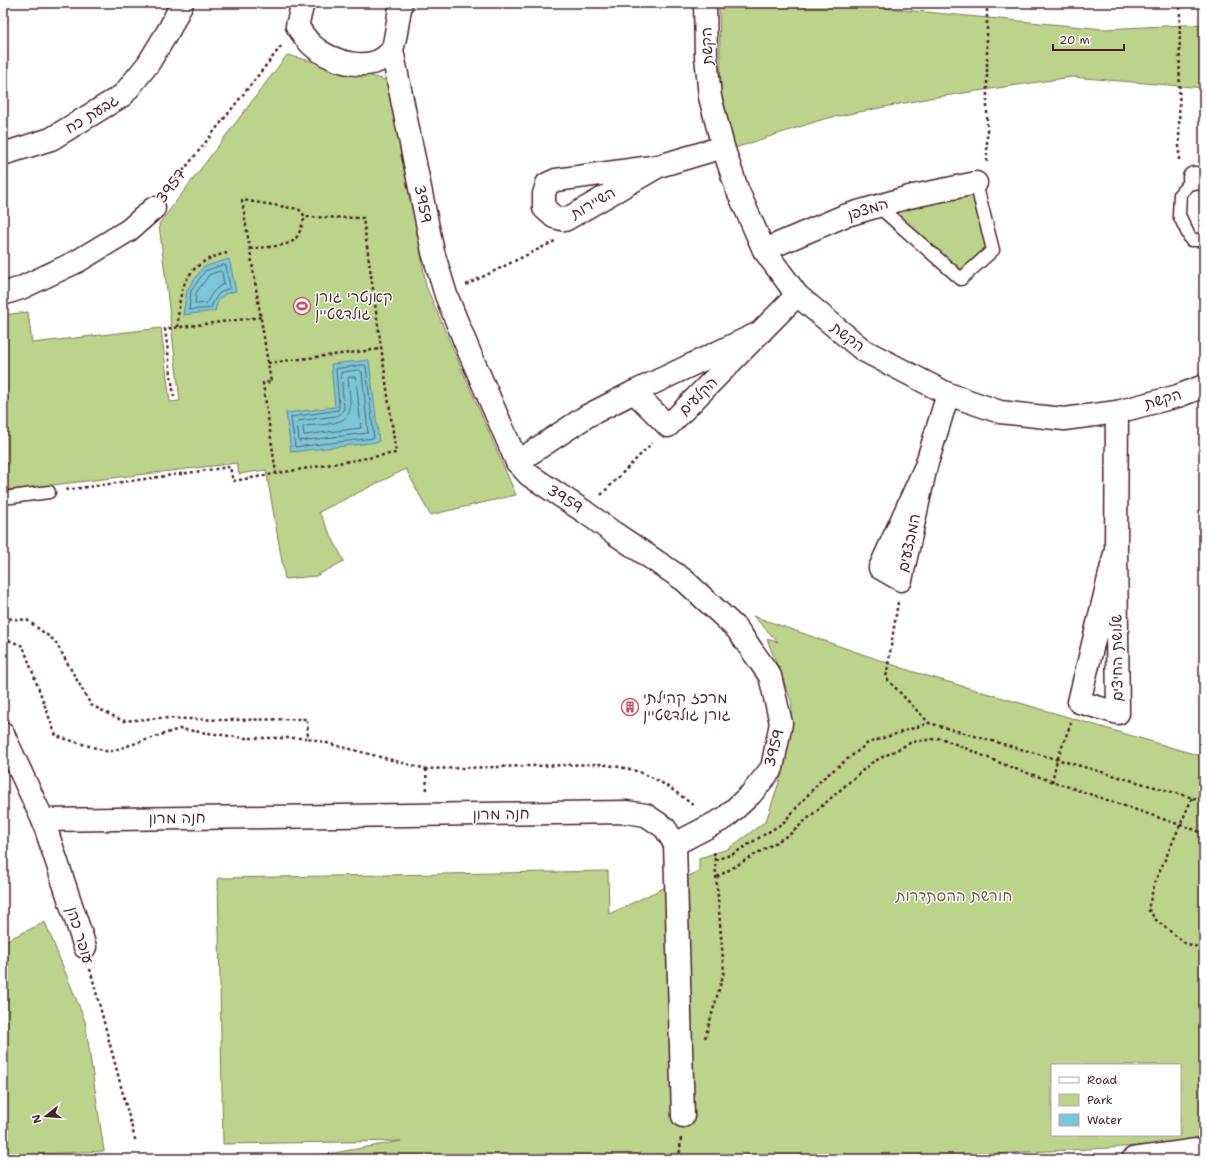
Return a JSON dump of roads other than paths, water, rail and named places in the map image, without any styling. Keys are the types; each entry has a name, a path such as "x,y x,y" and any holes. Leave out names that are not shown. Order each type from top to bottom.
{"street":[{"name":"גבעת כח","path":"3,154 51,139 123,95 148,64 170,28 182,3"},
{"path":"303,3 297,26 312,45 328,56 346,63 369,65 385,58 392,50 401,3"},
{"name":"הקשת","path":"705,3 706,56 710,97 723,147 737,189 764,250 797,295 863,350 948,394 1000,412 1057,418 1117,412 1178,396 1204,386"},
{"name":"3959","path":"392,50 433,252 446,295 517,462 529,474 684,580 737,629 770,676 782,723 772,768 751,794 725,818 675,844"},
{"name":"השיירות","path":"659,166 565,220 554,217 544,208 544,194 547,184 556,180 659,166 723,147"},
{"name":"המצפן","path":"764,250 844,216 909,197 976,183"},
{"name":"3957","path":"3,294 21,288 78,261 129,230 154,208"},
{"name":"הקלעים","path":"634,392 668,426 797,295"},
{"name":"הקלעים","path":"517,462 587,416 761,332"},
{"name":"המבצעים","path":"901,580 926,466 948,394"},
{"name":"שלושת החיצים","path":"1116,549 1079,702 1118,713 1116,549 1117,412"},
{"name":"עופר כהן","path":"3,734 43,820 85,948"},
{"name":"חנה מרון","path":"43,820 626,812 646,815 665,828 675,844"},
{"path":"675,844 683,1116"},
{"path":"1133,1159 1204,1149"}],"lane":[{"path":"1199,179 1180,194 1179,215 1191,240 1204,240"},
{"path":"878,206 960,279 993,250 976,183"},
{"path":"3,498 49,492"}],"water":[{"path":"229,259 236,291 227,293 221,297 215,311 183,315 187,290 203,267"},
{"path":"369,360 379,442 291,452 286,413 335,407 331,364"}],"place":[{"name":"קאנטרי גורן גולדשטיין","path":"302,306"},
{"name":"מרכז קהילתי גורן גולדשטיין","path":"630,707"}],"park label":[{"name":"חורשת ההסתדרות","path":"954,896"}]}
